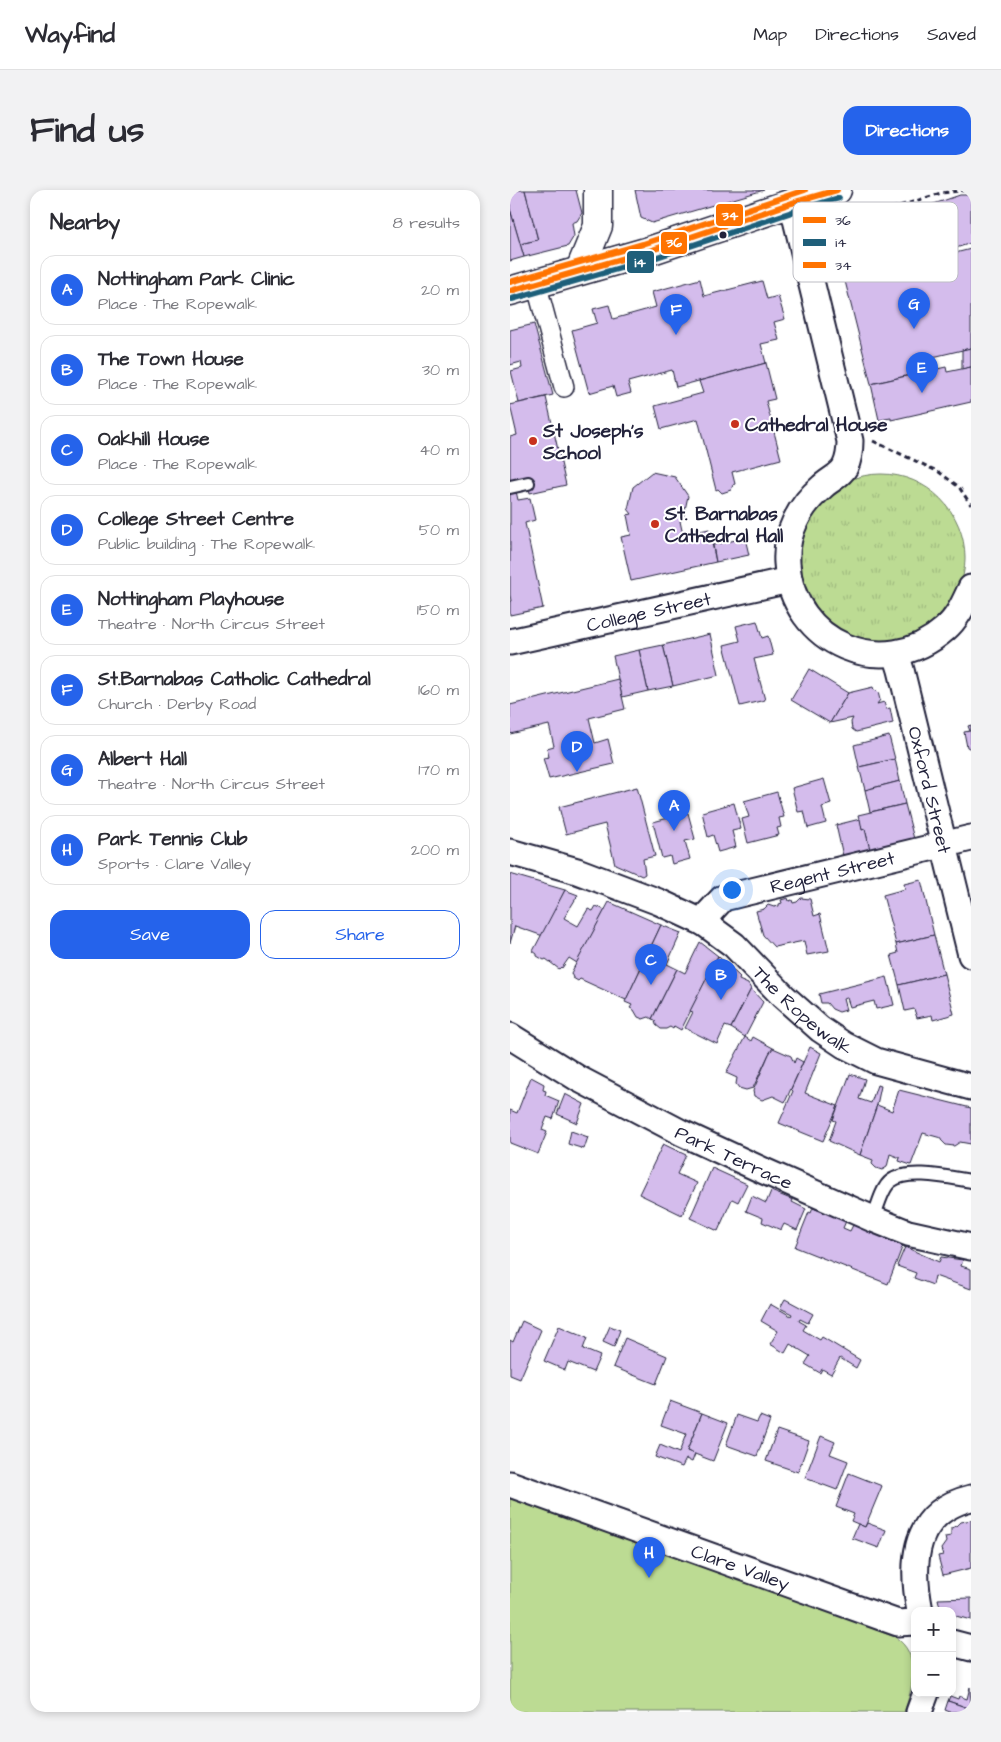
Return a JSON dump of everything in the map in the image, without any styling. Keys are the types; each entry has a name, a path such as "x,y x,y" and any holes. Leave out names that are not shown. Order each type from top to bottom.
{"main road":[{"path":"580,270 598,226 598,190"},
{"path":"795,202 837,190"},
{"path":"510,291 646,252 792,203"}],"street":[{"path":"792,203 793,207"},
{"path":"811,282 850,441 850,453 846,466 840,474 813,494 804,504 796,519 787,548 786,561 789,580 797,604 816,629 835,643 856,651 875,654 896,654 928,642 946,629 960,613 971,588"},
{"path":"536,283 564,387"},
{"name":"College Street","path":"510,642 789,580"},
{"name":"Oxford Street","path":"896,654 971,956"},
{"name":"Regent Street","path":"704,923 723,898 971,838"},
{"name":"The Ropewalk","path":"510,852 577,871 659,902 704,923 734,945 783,996 820,1029 844,1045 876,1061 971,1087"},
{"name":"Park Terrace","path":"510,1036 579,1079 682,1133 764,1171 908,1233 971,1247"},
{"name":"Clare Valley","path":"510,1484 898,1623 911,1622"},
{"path":"919,1607 916,1592 916,1559 922,1536 931,1520 940,1511 971,1498"},
{"path":"956,1644 971,1648"},
{"path":"919,1712 925,1697"}],"lane":[{"path":"510,487 528,483"},
{"path":"873,1219 890,1181 901,1176 919,1175 971,1181"}],"path":[{"path":"914,202 941,194 969,190"},
{"path":"850,441 868,439 939,472 959,487 971,505"}],"green space":[{"path":"881,474 905,478 920,484 934,493 946,505 955,519 961,534 965,558 961,582 955,597 946,611 934,623 920,632 905,638 881,642 857,638 842,632 828,623 816,611 807,597 801,582 797,558 801,534 807,519 816,505 828,493 842,484 857,478"},
{"path":"510,1492 895,1637 909,1652 911,1659 911,1687 904,1712 510,1712"}],"building":[{"path":"510,190 525,190 538,240 520,244 510,209"},
{"path":"525,190 576,190 582,213 577,221 572,223 574,236 568,246 524,257 520,244 538,240"},
{"path":"635,190 764,190 652,223 641,218"},
{"path":"960,195 971,195 971,243 958,247 958,202 940,202"},
{"path":"510,209 524,257 510,261"},
{"path":"971,249 971,348 920,360 923,372 871,384 845,282 958,282 958,252"},
{"path":"700,279 704,296 762,281 767,299 778,296 785,319 774,322 779,340 761,344 766,363 676,387 672,370 628,382 631,393 616,397 613,386 589,393 572,330 597,323 593,309 609,305 613,319 656,307 652,292"},
{"path":"534,324 553,395 519,403 511,371 522,368 521,362 510,365 510,330"},
{"path":"971,348 971,367 962,369 962,350"},
{"name":"Cathedral House","path":"766,363 775,399 766,401 781,459 732,472 735,484 731,490 722,493 718,489 716,490 698,419 661,429 655,406 703,393 699,381"},
{"path":"946,367 947,372 971,367 971,402 891,420 891,418 879,420 871,384"},
{"name":"St Joseph's School","path":"546,397 566,485 530,493 526,477 510,481 510,437 517,435 510,405"},
{"name":"St. Barnabas Cathedral Hall","path":"652,472 675,477 688,496 683,519 680,521 683,535 709,529 716,562 631,581 621,537 631,535 627,515 632,514 628,509 633,487"},
{"path":"516,491 518,500 530,498 535,520 525,523 543,608 510,615 510,492"},
{"path":"745,538 749,555 716,562 713,545"},
{"path":"757,621 762,638 768,636 773,655 754,659 765,700 740,706 724,645 740,641 736,626"},
{"path":"710,634 719,675 673,686 663,645"},
{"path":"663,645 673,686 648,691 639,650"},
{"path":"639,650 648,691 622,697 613,656"},
{"path":"809,669 848,693 830,723 791,700"},
{"path":"618,679 625,709 589,718 595,743 608,739 614,764 549,779 543,758 549,757 547,748 554,746 549,725 510,734 510,705"},
{"path":"873,687 878,692 880,700 877,704 884,702 886,709 890,708 893,723 856,732 852,729 851,722 853,718 830,723 848,693"},
{"path":"971,725 971,749 967,747 964,732 970,731 968,726"},
{"path":"889,736 895,759 859,767 854,745"},
{"path":"895,759 900,781 865,790 859,767"},
{"path":"824,779 831,804 822,807 826,823 808,828 804,811 798,812 792,788"},
{"path":"900,781 905,804 870,812 865,790"},
{"path":"637,787 655,856 643,859 645,874 642,876 615,864 605,824 566,834 559,807"},
{"path":"777,792 784,817 779,818 781,827 777,828 779,835 748,843 742,819 749,817 744,801"},
{"path":"734,803 741,829 732,831 736,847 718,852 713,835 708,837 702,812"},
{"path":"905,804 914,839 870,850 865,829 862,830 858,815"},
{"path":"688,813 695,839 685,841 690,859 672,864 670,856 662,858 653,822"},
{"path":"860,819 862,830 865,829 870,850 843,856 836,825"},
{"path":"510,874 565,890 543,936 515,926 510,943"},
{"path":"921,880 934,935 896,944 883,895 905,889 904,884"},
{"path":"565,890 578,895 564,918 578,926 588,909 593,911 596,906 605,910 577,963 569,958 562,968 559,969 546,959 544,960 537,956 533,951"},
{"path":"788,898 793,903 801,898 810,899 814,916 820,914 829,951 807,955 804,941 774,947 763,935 756,911 764,909 768,905 779,906 782,903 781,900"},
{"path":"609,902 661,925 626,1000 580,979 578,981 573,978 571,973"},
{"path":"661,925 681,933 667,964 677,969 652,1019 649,1017 643,1019 638,1017 634,1010 630,1008 632,1005 625,1002"},
{"path":"934,935 944,974 899,985 891,955 898,953 896,944"},
{"path":"700,942 718,956 681,1030 674,1026 673,1029 670,1027 661,1029 656,1025 655,1020 652,1019 677,969 685,973"},
{"path":"718,956 740,977 739,980 748,984 751,989 731,1028 725,1026 717,1044 685,1028 693,1012 690,1011"},
{"path":"944,974 954,1014 933,1020 932,1015 917,1018 914,1009 905,1011 899,985"},
{"path":"887,977 894,1005 876,1009 874,1001 850,1007 847,998 843,999 846,1010 839,1012 832,1009 827,1003 821,1003 819,994"},
{"path":"751,989 763,1002 745,1037 731,1028"},
{"path":"745,1037 751,1041 753,1037 773,1048 753,1088 746,1090 739,1088 736,1084 737,1078 726,1073"},
{"path":"810,1047 821,1053 805,1093 838,1106 823,1141 779,1123 793,1091 791,1089"},
{"path":"773,1048 791,1056 794,1063 796,1058 803,1062 785,1102 773,1096 762,1100 754,1096 753,1091"},
{"path":"850,1074 865,1079 859,1099 871,1103 877,1085 881,1086 877,1105 860,1155 829,1141 836,1121 833,1120"},
{"path":"531,1077 544,1084 543,1090 546,1091 545,1095 559,1101 553,1119 547,1117 542,1130 547,1132 538,1154 510,1143 510,1110 517,1113"},
{"path":"899,1090 971,1108 971,1144 960,1142 954,1146 946,1145 941,1138 923,1133 911,1165 899,1161 900,1158 890,1154 887,1167 882,1170 876,1168 872,1164 873,1160 860,1155 877,1105 892,1111"},
{"path":"565,1094 584,1104 577,1123 557,1114"},
{"path":"571,1131 588,1137 584,1149 568,1144"},
{"path":"663,1144 686,1155 677,1174 697,1183 682,1215 639,1194"},
{"path":"712,1168 747,1184 738,1202 732,1199 718,1231 690,1218"},
{"path":"771,1191 793,1200 792,1202 806,1209 797,1230 784,1224 781,1230 762,1222 763,1218 746,1211 752,1196 766,1203"},
{"path":"813,1208 846,1221 843,1228 850,1231 853,1225 903,1245 888,1284 795,1247 809,1212 811,1213"},
{"path":"905,1247 939,1262 941,1257 963,1260 961,1266 971,1269 971,1289 935,1276 933,1285 914,1278 916,1273 897,1266"},
{"path":"785,1299 813,1314 808,1323 800,1319 799,1321 806,1325 803,1330 820,1340 822,1337 860,1360 856,1368 840,1358 831,1374 822,1369 820,1373 805,1364 810,1356 790,1344 785,1353 770,1344 778,1331 761,1321 770,1304 791,1316 792,1314 780,1308"},
{"path":"522,1321 541,1330 520,1379 510,1375 510,1340 513,1342"},
{"path":"559,1326 587,1338 583,1349 600,1356 593,1372 568,1362 565,1370 544,1361"},
{"path":"610,1326 620,1330 614,1347 603,1342"},
{"path":"625,1338 667,1356 656,1384 613,1367"},
{"path":"670,1401 702,1413 687,1451 695,1454 692,1462 686,1459 682,1467 655,1457 660,1445 679,1453 686,1434 661,1425"},
{"path":"702,1413 728,1423 713,1461 687,1451"},
{"path":"737,1415 757,1422 760,1416 770,1420 757,1456 726,1445"},
{"path":"777,1430 809,1441 798,1472 766,1461"},
{"path":"821,1436 835,1442 830,1454 848,1461 837,1490 805,1478"},
{"path":"849,1473 882,1486 865,1527 851,1521 854,1514 836,1507"},
{"path":"971,1520 971,1568 943,1575 938,1556 943,1555 941,1549 946,1542 945,1537 951,1536 951,1528 961,1522"},
{"path":"867,1523 886,1530 879,1548 852,1538 858,1524 865,1527"},
{"path":"971,1598 971,1620 956,1616 956,1607 940,1607 938,1599"},
{"path":"970,1687 971,1709 948,1701 950,1697 958,1699 959,1696 967,1699"},
{"path":"948,1701 971,1709 971,1712 950,1712 945,1710"}],"transit line":[{"name":"34","path":"510,282 643,244 805,190"},
{"name":"36","path":"795,202 837,190"},
{"name":"i4","path":"825,202 839,198"},
{"name":"36","path":"510,291 646,252 793,203"},
{"name":"i4","path":"512,299 648,260 793,212"}],"place":[{"name":"Albert Hall","path":"914,329"},
{"name":"St.Barnabas Catholic Cathedral","path":"676,335"},
{"name":"Nottingham Playhouse","path":"922,393"},
{"name":"Cathedral House","path":"735,424"},
{"name":"St Joseph's School","path":"533,441"},
{"name":"St. Barnabas Cathedral Hall","path":"655,524"},
{"name":"College Street Centre","path":"577,772"},
{"name":"Nottingham Park Clinic","path":"674,831"},
{"name":"Oakhill House","path":"651,985"},
{"name":"The Town House","path":"721,1000"},
{"name":"Park Tennis Club","path":"649,1578"}]}
